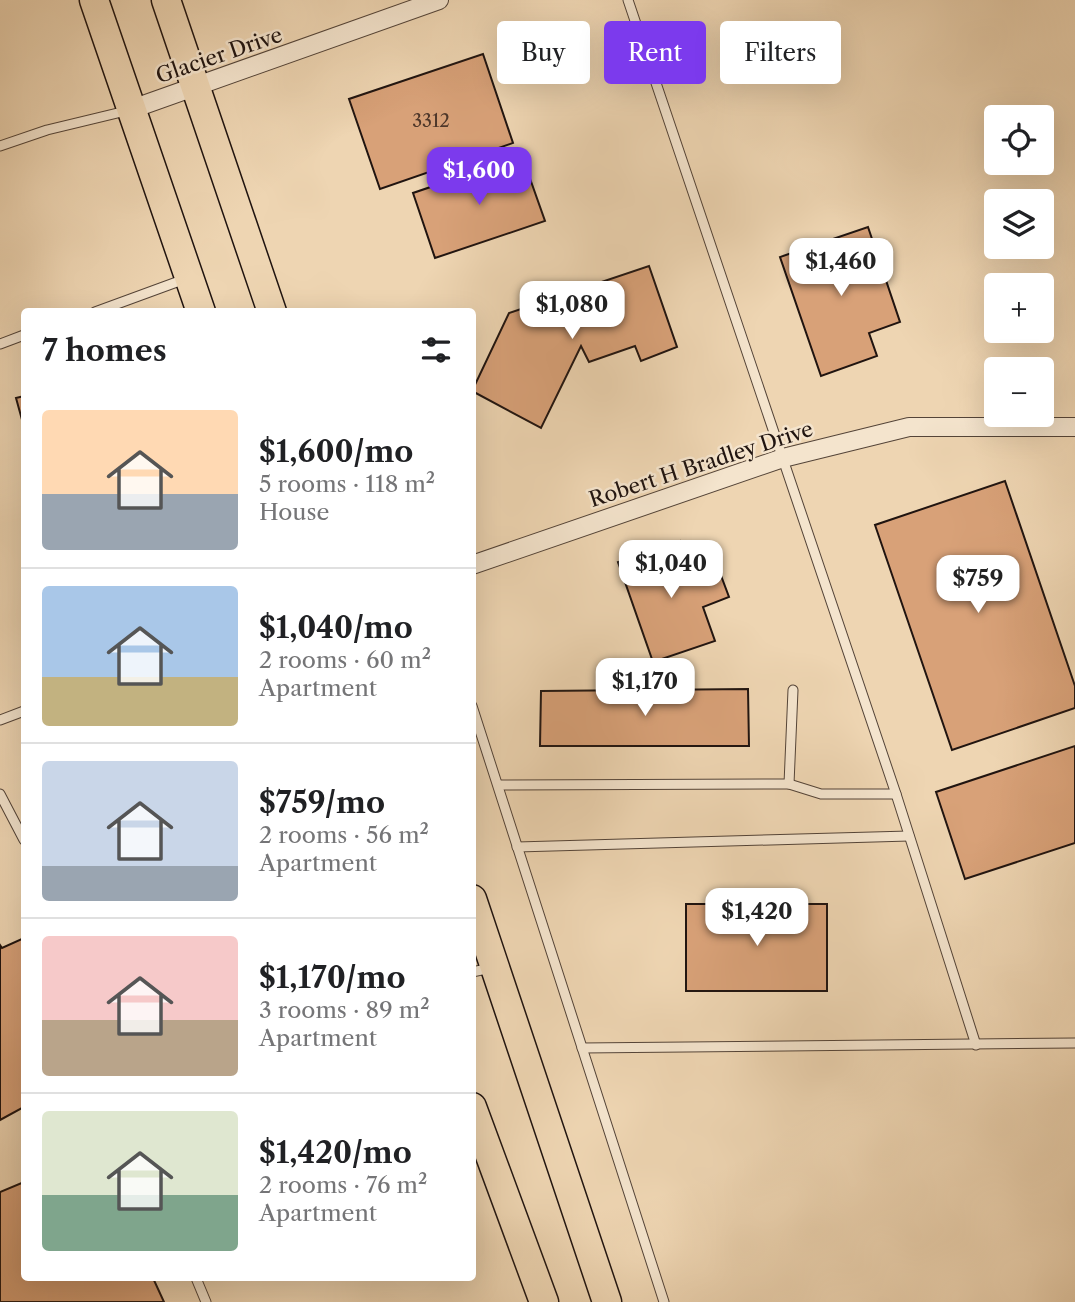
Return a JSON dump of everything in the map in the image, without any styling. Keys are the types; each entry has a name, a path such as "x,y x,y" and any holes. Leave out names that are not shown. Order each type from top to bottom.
{"main road":[{"path":"94,0 200,308"},
{"path":"166,0 271,308"},
{"path":"476,923 484,970 607,1302"},
{"path":"476,1118 544,1302"}],"street":[{"name":"Glacier Drive","path":"132,109 439,0"},
{"name":"Robert H Bradley Drive","path":"476,564 783,458 909,427 1075,427"}],"lane":[{"path":"628,0 896,793 976,1045"},
{"path":"0,146 47,130 132,109"},
{"path":"105,308 190,278"},
{"path":"0,344 21,336"},
{"path":"789,784 793,690"},
{"path":"0,720 21,712"},
{"path":"476,718 664,1302"},
{"path":"499,785 789,784 821,794 896,793"},
{"path":"0,794 21,834"},
{"path":"517,847 909,836"},
{"path":"582,1048 1075,1043"},
{"path":"197,1281 206,1302"}],"building":[{"path":"483,54 513,143 380,189 349,99"},
{"path":"522,156 545,221 435,258 413,193"},
{"path":"868,227 900,322 869,333 877,356 821,376 780,257"},
{"path":"649,266 677,347 641,361 635,346 589,362 581,346 541,428 476,393 476,383 509,313"},
{"path":"21,397 21,416 16,398"},
{"path":"1005,481 1075,686 1075,708 952,750 875,525"},
{"path":"680,541 694,582 720,573 729,597 703,607 715,641 653,662 618,562"},
{"path":"748,689 749,746 540,746 541,691"},
{"path":"1075,746 1075,843 965,879 936,792"},
{"path":"686,904 827,904 827,991 686,991"},
{"path":"21,939 21,1109 0,1120 0,945 2,948"},
{"path":"21,1183 21,1281 154,1281 164,1302 0,1302 0,1192"}]}
